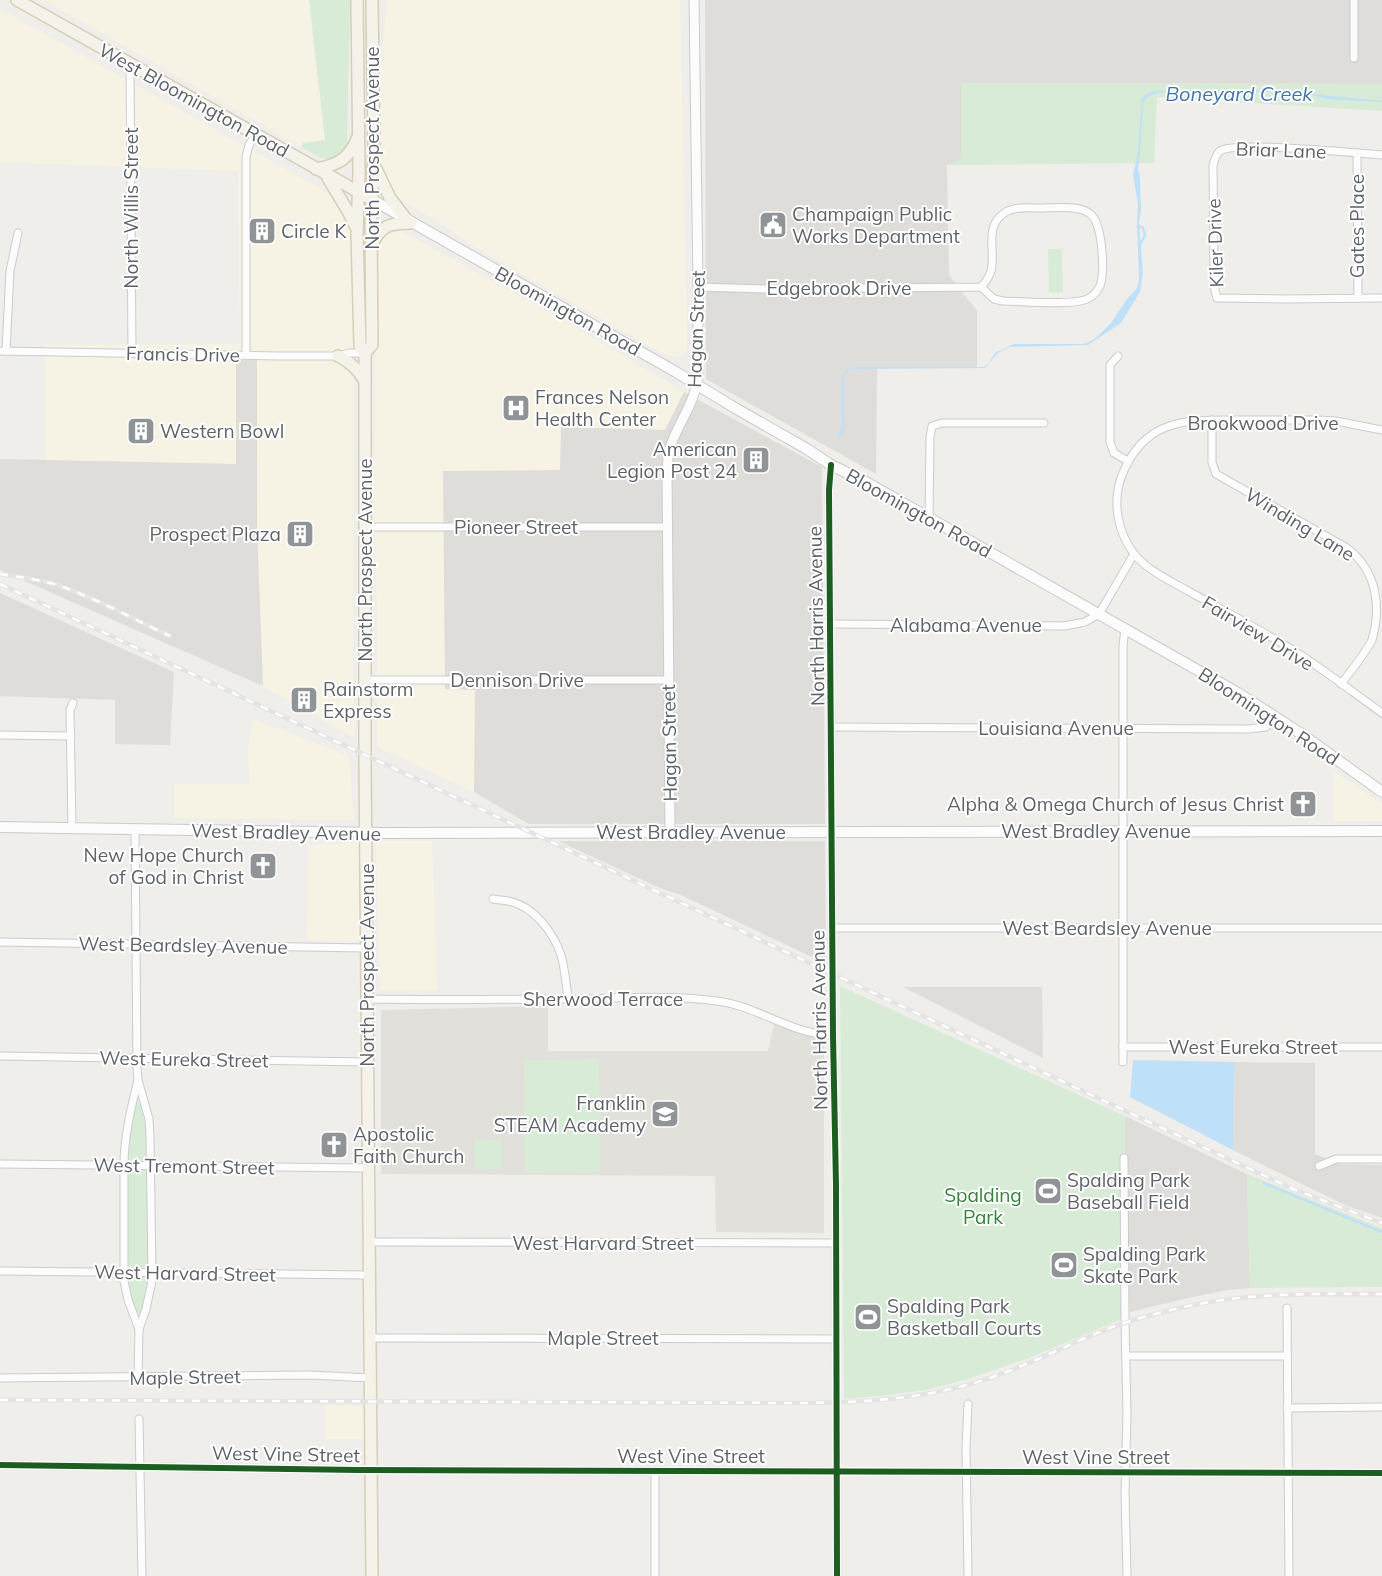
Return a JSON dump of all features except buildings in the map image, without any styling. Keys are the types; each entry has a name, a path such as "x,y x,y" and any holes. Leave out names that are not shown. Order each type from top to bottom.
{"main road":[{"name":"West Bloomington Road","path":"17,0 371,200"},
{"name":"North Prospect Avenue","path":"356,0 360,346 365,354 365,680 372,1576"},
{"name":"North Prospect Avenue","path":"365,354 372,345 372,0"},
{"path":"316,169 343,160 351,151 359,136"},
{"path":"371,245 378,232 384,227 408,221 390,198 373,162"},
{"path":"326,175 349,213 358,234"},
{"name":"Bloomington Road","path":"371,200 697,385 831,465 864,481 1238,692 1276,716 1382,792"},
{"path":"338,356 350,362 365,381"},
{"name":"West Bradley Avenue","path":"0,827 366,833 1382,831"}],"street":[{"name":"Hagan Street","path":"670,833 667,468 669,450 694,398 697,385 698,287 694,0"},
{"path":"1354,0 1354,58"},
{"name":"North Willis Street","path":"130,64 132,352"},
{"path":"246,355 246,157 249,145 255,135"},
{"name":"Briar Lane","path":"1214,188 1213,165 1220,152 1226,149 1284,148 1382,155"},
{"name":"Gates Place","path":"1357,153 1358,298"},
{"name":"Kiler Drive","path":"1214,188 1214,267 1217,297 1246,299 1358,298"},
{"path":"1021,208 1062,208 1081,210 1090,213 1094,217 1099,233 1101,277 1099,287 1091,297 1078,302 1003,301 994,299 980,287 991,272 992,231 997,219 1003,214 1021,208"},
{"path":"3,351 10,271 18,233"},
{"name":"Edgebrook Drive","path":"698,287 774,289 980,287"},
{"path":"1358,298 1382,298"},
{"name":"Francis Drive","path":"3,351 338,356 365,354"},
{"path":"1118,356 1110,365 1110,442 1114,453 1128,461"},
{"name":"Winding Lane","path":"1212,420 1212,462 1213,470 1216,474 1347,548 1366,565 1377,586 1381,619 1372,640 1341,684"},
{"name":"Brookwood Drive","path":"1134,554 1122,532 1117,509 1118,485 1128,461 1146,440 1166,427 1186,421 1318,420 1344,422 1382,430"},
{"path":"929,518 930,436 932,426 942,423 1044,423"},
{"name":"North Harris Avenue","path":"831,465 829,490 837,1576"},
{"name":"Pioneer Street","path":"365,527 667,527"},
{"path":"1099,614 1134,554"},
{"name":"Fairview Drive","path":"1134,554 1154,572 1299,654 1382,713"},
{"name":"Alabama Avenue","path":"831,624 1064,626 1085,622 1099,614"},
{"path":"1123,1062 1123,646 1126,628"},
{"name":"Dennison Drive","path":"365,680 668,680"},
{"path":"72,828 70,710 73,703"},
{"name":"Louisiana Avenue","path":"832,727 1260,729 1270,724 1276,716"},
{"path":"0,736 71,736"},
{"path":"135,829 137,1058 138,1080 149,1119 152,1272 146,1310 139,1329 138,1378"},
{"path":"493,899 509,901 523,906 533,913 549,931 561,956 568,998"},
{"name":"West Beardsley Avenue","path":"833,928 1382,928"},
{"name":"West Beardsley Avenue","path":"0,942 367,948"},
{"name":"Sherwood Terrace","path":"367,999 661,998 717,1000 761,1013 808,1032 834,1035"},
{"name":"West Eureka Street","path":"1123,1047 1382,1047"},
{"name":"West Eureka Street","path":"0,1056 368,1062"},
{"path":"138,1080 129,1122 124,1165 124,1272 126,1291 139,1329"},
{"path":"1124,1158 1128,1413 1126,1493 1127,1576"},
{"path":"1319,1166 1336,1159 1382,1159"},
{"name":"West Tremont Street","path":"0,1164 369,1168"},
{"name":"West Harvard Street","path":"369,1242 836,1243"},
{"name":"West Harvard Street","path":"0,1271 370,1275"},
{"path":"1287,1308 1289,1576"},
{"name":"Maple Street","path":"370,1338 836,1339"},
{"path":"1126,1356 1287,1356"},
{"name":"Maple Street","path":"0,1378 310,1375 370,1378"},
{"path":"968,1404 968,1576"},
{"path":"1287,1408 1382,1407"},
{"path":"140,1419 142,1576"},
{"name":"West Vine Street","path":"0,1465 371,1470 1382,1473"},
{"path":"655,1471 655,1576"}],"shaded area":[{"path":"44,0 309,0 325,140 319,157"},
{"path":"387,0 680,0 687,345 686,351 683,354 678,357 662,353 471,245 444,225 395,196 381,169 380,163 380,82"},
{"path":"705,0 1382,0 1382,84 961,83 961,159 947,165 949,275 977,311 977,368 877,368 876,474 706,379"},
{"path":"0,9 318,187 330,195 346,214 352,246 354,303 353,675 355,738 263,686 257,527 258,464 236,360 236,464 45,460 45,345 240,344 238,171 0,162"},
{"path":"395,229 546,310 684,392 665,430 561,427 561,470 445,688 475,690 474,792 377,747 377,606 374,501 377,248 378,241 384,232"},
{"path":"236,360 257,360 257,527 263,686 0,570 0,459 236,464"},
{"path":"684,392 822,467 825,824 529,824 474,792 475,690 445,689 443,471 560,470 561,427 665,430"},
{"path":"0,593 174,672 170,745 115,744 115,700 0,696"},
{"path":"253,719 349,756 354,820 174,818 174,784 250,784 248,751"},
{"path":"1333,771 1382,804 1382,821 1333,821"},
{"path":"376,841 432,841 437,990 380,990"},
{"path":"558,841 825,841 826,960 816,959 681,895 660,888"},
{"path":"359,842 360,942 307,940 309,845"},
{"path":"903,987 1042,987 1043,1058"},
{"name":"Franklin STEAM Academy","path":"548,1006 548,1051 768,1051 774,1024 824,1037 824,1233 716,1232 715,1176 381,1174 381,1010"},
{"path":"1234,1062 1315,1063 1315,1154 1340,1164 1382,1165 1382,1218 1347,1206 1233,1150"},
{"path":"1125,1116 1247,1174 1250,1288 1228,1290 1188,1298 1130,1312 1124,1209"},
{"path":"325,1406 364,1406 364,1439 325,1439"}],"green space":[{"path":"309,0 350,0 347,144 343,155 332,161 319,157 301,147 303,143 325,140"},
{"path":"961,83 1382,84 1382,111 1157,97 1154,163 947,165 961,159"},
{"path":"1048,249 1062,249 1063,292 1049,293"},
{"name":"Spalding Park","path":"840,986 1125,1116 1122,1319 1029,1358 968,1379 926,1390 844,1399"},
{"path":"599,1059 600,1172 525,1172 524,1060"},
{"path":"137,1102 141,1103 144,1115 148,1163 149,1257 147,1286 141,1314 136,1312 130,1295 128,1258 128,1149 134,1108"},
{"path":"475,1139 502,1140 502,1169 475,1169"},
{"path":"1247,1174 1382,1228 1382,1287 1250,1288"}],"water":[{"path":"1295,90 1382,102 1328,99 1297,92 1168,92 1150,95 1143,103 1138,168 1141,211 1139,222 1143,273 1140,292 1121,323 1088,345 1009,347 998,353 985,368 852,369 844,376 844,432 838,439 842,422 842,377 846,372 850,369 855,367 984,367 995,353 1014,344 1087,343 1096,338 1111,323 1137,288 1139,280 1138,204 1133,175 1138,151 1142,98 1151,92 1162,91"},
{"path":"1133,1060 1234,1062 1233,1150 1130,1097"}],"waterway":[{"name":"Boneyard Creek","path":"1138,226 1143,228 1145,235 1139,247"},
{"path":"1264,1183 1382,1232"}],"railway":[{"path":"0,574 43,581 72,590 170,636"},
{"path":"0,584 1293,1189 1382,1223"},
{"path":"0,1400 795,1403 871,1401 920,1395 993,1377 1119,1325 1184,1307 1216,1301 1264,1296 1382,1294"}],"cycle path":[{"path":"831,465 829,490 836,1185 837,1576"},
{"path":"0,1465 358,1470 1382,1473"}],"place":[{"name":"Champaign Public Works Department","path":"773,225"},
{"name":"Circle K","path":"262,231"},
{"name":"Frances Nelson Health Center","path":"516,408"},
{"name":"Western Bowl","path":"141,431"},
{"name":"American Legion Post 24","path":"756,460"},
{"name":"Prospect Plaza","path":"300,534"},
{"name":"Rainstorm Express","path":"304,700"},
{"name":"Alpha & Omega Church of Jesus Christ","path":"1303,804"},
{"name":"New Hope Church of God in Christ","path":"263,866"},
{"name":"Franklin STEAM Academy","path":"665,1114"},
{"name":"Apostolic Faith Church","path":"334,1145"},
{"name":"Spalding Park Baseball Field","path":"1048,1191"},
{"name":"Spalding Park Skate Park","path":"1064,1265"},
{"name":"Spalding Park Basketball Courts","path":"868,1317"}]}
